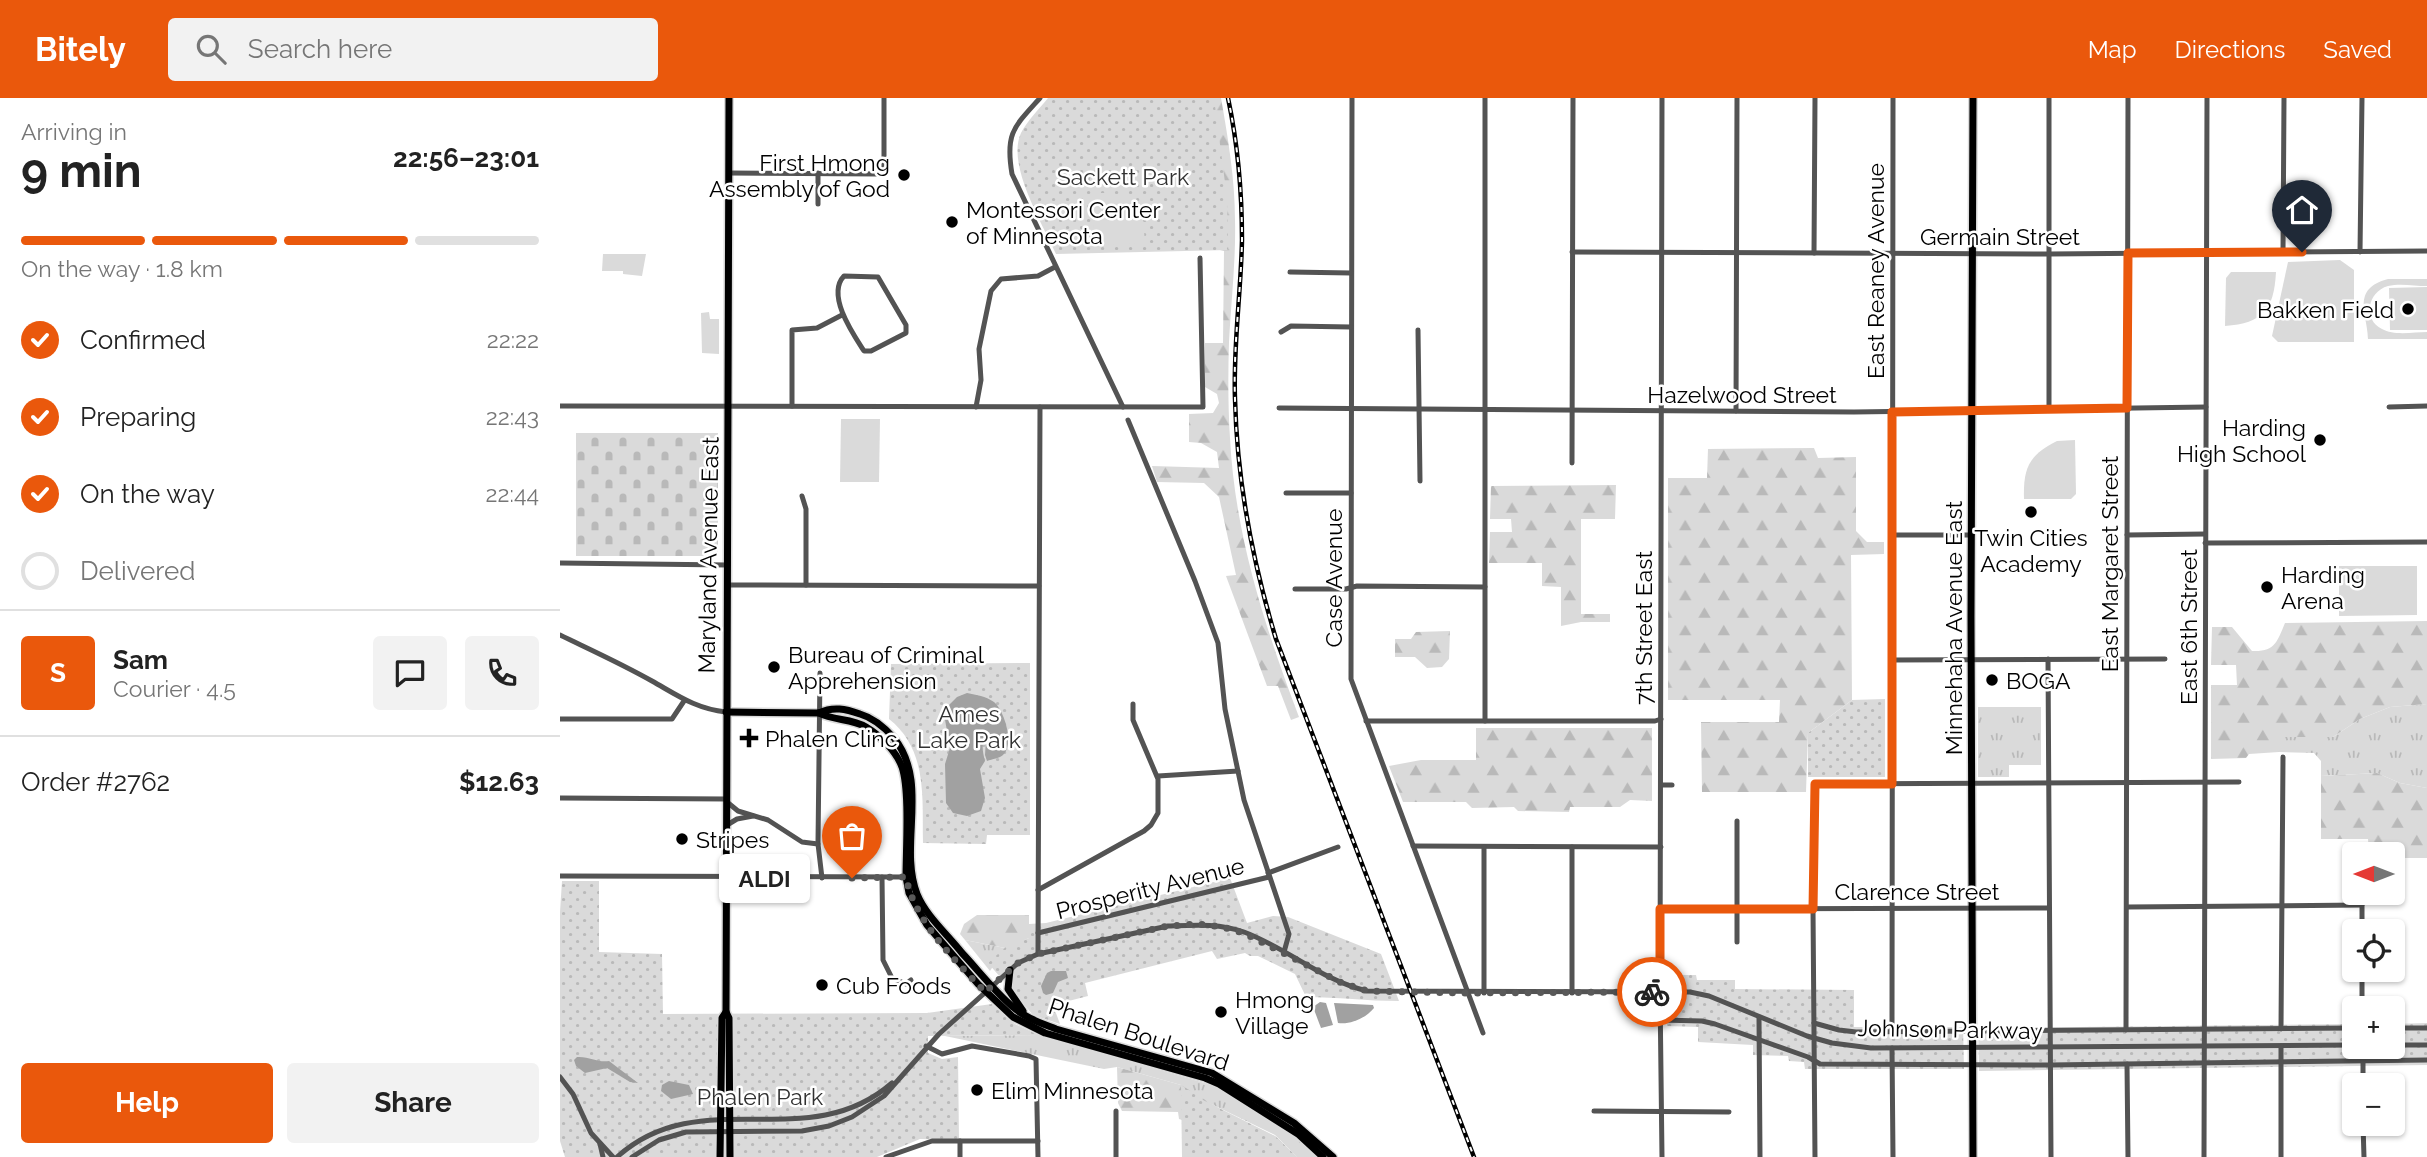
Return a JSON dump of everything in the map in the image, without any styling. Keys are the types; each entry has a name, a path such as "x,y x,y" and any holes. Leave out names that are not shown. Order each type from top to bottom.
{"main road":[{"name":"Maryland Avenue East","path":"729,98 726,1012 729,1018 730,1157"},
{"name":"Minnehaha Avenue East","path":"1973,98 1973,1157"},
{"name":"Phalen Boulevard","path":"726,712 819,713 827,718 853,720 881,738 901,765 905,781 912,901 927,925 985,992 1013,1017 1037,1029 1219,1084 1298,1134 1323,1157"},
{"name":"Phalen Boulevard","path":"909,877 923,906 1014,1008 1051,1027 1212,1073 1294,1123 1333,1157"},
{"path":"1010,970 1007,984 1010,995 1026,1013 1051,1027"},
{"name":"Maryland Avenue East","path":"720,1157 722,1018 726,1012"}],"street":[{"path":"729,173 882,172 884,98"},
{"path":"1040,98 1013,130 1009,142 1012,174 1123,407"},
{"name":"Case Avenue","path":"1352,98 1350,679 1483,1033"},
{"path":"1485,98 1485,721"},
{"path":"1572,463 1573,98"},
{"name":"7th Street East","path":"1662,98 1662,1157"},
{"path":"1736,411 1737,98"},
{"path":"1814,253 1815,98"},
{"name":"East Reaney Avenue","path":"1892,1031 1893,98"},
{"path":"2049,98 2049,409"},
{"name":"East Margaret Street","path":"2126,1030 2128,98"},
{"name":"East 6th Street","path":"2204,1157 2207,98"},
{"path":"2283,252 2284,98"},
{"path":"2360,252 2362,98"},
{"path":"818,173 818,204"},
{"name":"Germain Street","path":"1572,253 2049,254 2427,251"},
{"path":"560,406 1203,407 1200,258"},
{"path":"976,407 981,380 979,348 991,292 1001,279 1038,276 1055,267"},
{"path":"1290,272 1351,273"},
{"path":"875,276 883,284 907,330 866,352 842,315 839,306 842,277 875,276"},
{"path":"792,406 792,330 817,328 842,315"},
{"path":"1281,332 1292,326 1351,327"},
{"path":"1418,330 1420,481"},
{"path":"2389,407 2427,406"},
{"path":"1038,954 1040,407"},
{"name":"Hazelwood Street","path":"1279,408 1892,412 2206,407"},
{"path":"1128,420 1218,643 1225,709 1244,800 1289,934 1284,953"},
{"path":"1286,493 1351,493"},
{"path":"802,496 806,509 806,585"},
{"path":"1892,535 1972,534"},
{"path":"2127,534 2205,534"},
{"path":"2205,543 2427,542"},
{"path":"560,563 728,565"},
{"path":"728,585 1039,586"},
{"path":"1295,589 1485,587"},
{"path":"560,635 652,680 684,701 706,710 726,712"},
{"path":"2048,659 2051,1157"},
{"path":"1892,660 2165,659"},
{"path":"820,673 818,844 822,878"},
{"path":"560,719 672,719 684,701"},
{"path":"1038,890 1151,825 1158,810 1158,776 1133,720 1133,704"},
{"path":"1366,721 1661,719"},
{"path":"2281,1029 2283,757"},
{"path":"1158,776 1238,771"},
{"path":"1815,1157 1815,784 2239,782"},
{"path":"1661,785 1672,785"},
{"path":"560,798 727,801 735,810 768,820 802,842 818,844"},
{"path":"727,825 737,818 753,816"},
{"path":"1737,821 1737,942"},
{"path":"1413,846 1661,847"},
{"name":"Prosperity Avenue","path":"1038,933 1268,875 1338,847"},
{"path":"1483,993 1484,847"},
{"path":"1572,847 1573,993"},
{"path":"560,876 909,877"},
{"path":"882,877 884,967 897,982 906,984 911,980"},
{"path":"2127,907 2362,905 2362,919"},
{"name":"Clarence Street","path":"1660,909 2049,908"},
{"name":"Johnson Parkway","path":"632,1157 668,1137 693,1132 802,1131 841,1122 874,1105 895,1085 926,1046 1018,963 1038,954 1168,926 1198,924 1244,933 1340,982 1367,991 1700,993 1814,1038 1857,1047 1972,1049 2342,1045"},
{"path":"1759,1017 1760,1157"},
{"name":"Johnson Parkway","path":"1660,1020 1702,1021 1759,1039 1820,1064 2050,1065 2427,1060"},
{"name":"Johnson Parkway","path":"1814,1023 1839,1030 1972,1032 2342,1028"},
{"path":"2405,1028 2427,1028"},
{"path":"2405,1045 2427,1045"},
{"path":"926,1046 942,1054 972,1046 1032,1057 1038,1063 1038,1157"},
{"path":"2281,1046 2281,1157"},
{"path":"1892,1048 1893,1157"},
{"path":"2363,1061 2363,1073"},
{"path":"2127,1064 2128,1157"},
{"name":"Johnson Parkway","path":"615,1157 635,1142 660,1129 689,1122 798,1121 830,1117 873,1099 905,1071"},
{"path":"560,1077 573,1094 587,1126 600,1144 615,1157"},
{"path":"1116,1111 1116,1157"},
{"path":"1594,1111 1729,1112"},
{"path":"2363,1136 2364,1157"},
{"path":"960,1141 960,1157"},
{"path":"886,1157 920,1144 1038,1141"},
{"path":"600,1144 603,1157"}],"green space":[{"name":"Sackett Park","path":"1048,98 1214,98 1227,198 1228,250 1056,254 1028,194 1018,161 1021,133"},
{"path":"1053,98 1221,98 1235,205 1228,378 1233,474 1245,546 1254,580 1299,717 1291,720 1278,686 1267,686 1226,576 1236,575 1219,497 1204,483 1157,482 1152,466 1219,468 1217,452 1201,443 1189,442 1189,414 1213,413 1219,403 1217,394 1205,387 1205,343 1223,343 1224,251"},
{"path":"1093,193 1110,193 1131,199 1143,219 1145,243 1098,245 1094,241"},
{"path":"603,254 646,254 642,276 623,274 623,271 602,271"},
{"path":"2340,260 2354,270 2354,342 2278,342 2272,336 2288,262"},
{"path":"2231,272 2276,272 2275,285 2269,305 2257,318 2225,326 2226,278"},
{"path":"2388,279 2427,279 2427,286 2397,285 2381,289 2370,306 2372,319 2382,329 2392,332 2427,332 2427,339 2368,339 2364,312 2365,296 2376,283"},
{"name":"Bakken Field","path":"2427,287 2427,330 2390,330 2389,288"},
{"path":"709,312 710,319 719,319 719,354 702,353 701,313"},
{"path":"841,419 880,419 879,482 840,482"},
{"path":"576,433 718,433 718,556 576,556"},
{"path":"2075,440 2076,494 2071,499 2024,499 2025,479 2030,464 2034,457 2057,441"},
{"path":"1814,448 1818,458 1856,457 1856,531 1867,542 1884,542 1884,554 1851,555 1852,700 1808,733 1806,792 1702,792 1701,722 1779,722 1780,700 1668,700 1668,478 1707,478 1708,449"},
{"path":"1616,485 1615,519 1581,519 1581,614 1610,614 1610,622 1581,622 1561,626 1561,587 1542,586 1542,563 1489,563 1490,532 1512,532 1511,519 1490,519 1491,486"},
{"path":"2339,566 2417,566 2417,615 2339,616"},
{"path":"2427,621 2427,704 2390,707 2360,719 2333,737 2280,737 2279,752 2249,754 2246,758 2211,759 2211,685 2237,685 2236,665 2211,665 2212,627 2232,627 2252,651 2260,651 2274,644 2285,623"},
{"path":"1450,631 1449,659 1442,667 1427,668 1415,657 1395,657 1395,639 1411,639 1416,632"},
{"name":"Ames Lake Park","path":"1030,663 1030,835 987,835 986,844 923,843 922,792 917,760 902,731 889,719 891,664"},
{"path":"1885,699 1885,777 1808,777 1808,733 1852,700"},
{"path":"2427,704 2427,788 2400,783 2377,773 2321,776 2321,761 2314,753 2279,752 2279,737 2333,737 2360,719 2390,707"},
{"path":"1978,707 2041,707 2041,765 2009,765 2009,777 1978,777"},
{"path":"1476,728 1652,728 1652,801 1630,800 1620,807 1570,807 1569,812 1518,811 1514,807 1472,808 1466,802 1403,802 1389,766 1421,760 1476,760"},
{"path":"2377,773 2400,783 2427,788 2427,858 2405,858 2405,842 2321,839 2321,776"},
{"path":"1230,878 1247,923 1273,916 1288,917 1381,954 1399,1001 1306,997 1295,974 1258,956 1245,953 1217,959 1212,951 1085,983 1088,996 1053,1005 1060,1024 1033,1015 988,963 1008,945 1029,938 1029,924 1046,923"},
{"name":"Phalen Park","path":"562,881 599,881 599,952 662,954 663,1014 927,1013 992,1004 1015,1024 1039,1035 928,1036 928,1053 942,1059 958,1057 959,1140 920,1139 877,1157 565,1157 560,1141"},
{"path":"977,915 1029,915 1029,938 1005,948 965,940 960,934 964,924"},
{"path":"965,940 1005,948 990,971"},
{"path":"1667,975 1696,975 1697,980 1735,980 1735,989 1854,990 1854,1027 1963,1027 1964,1069 1805,1069 1804,1062 1789,1061 1788,1056 1753,1055 1753,1045 1698,1042 1698,1027 1667,1026"},
{"path":"2427,1023 2427,1065 1979,1071 1978,1028 2342,1024 2342,1059 2405,1059 2405,1024"},
{"path":"1039,1035 1215,1086 1294,1136 1317,1157 1297,1157 1275,1135 1203,1100 1181,1085 1117,1067 1104,1069 945,1036"},
{"path":"1117,1067 1181,1085 1251,1128 1275,1136 1297,1157 1179,1119 1178,1112 1122,1111 1118,1103"},
{"path":"1181,1085 1203,1100 1275,1136 1297,1157 1182,1157"}],"shaded area":[{"path":"967,693 987,698 998,706 1007,727 1008,743 1003,755 987,761 986,739 990,733 987,731 983,746 985,761 980,769 985,798 981,811 967,816 953,813 946,803 945,764 950,748 944,714 957,697"},
{"path":"1066,971 1068,978 1058,982 1053,993 1046,995 1041,986 1047,973"},
{"path":"1320,1002 1326,1003 1333,1025 1321,1028 1313,1007"},
{"path":"1334,1003 1373,1005 1374,1008 1357,1020 1338,1023"},
{"path":"577,1057 609,1061 638,1083 630,1082 607,1068 585,1073 576,1066 574,1060"},
{"path":"669,1081 689,1085 693,1094 671,1099 661,1091 662,1085"}],"railway":[{"path":"1228,98 1237,151 1242,222 1235,359 1236,430 1247,520 1260,580 1276,639 1474,1157"}],"way so far":[{"path":"852,878 906,877 916,909 985,992 1018,963 1038,954 1168,926 1198,924 1244,933 1340,982 1367,991 1652,992"}],"place":[{"name":"First Hmong Assembly of God","path":"904,175"},
{"name":"Montessori Center of Minnesota","path":"952,222"},
{"name":"Bakken Field","path":"2408,309"},
{"name":"Harding High School","path":"2320,440"},
{"name":"Twin Cities Academy","path":"2031,512"},
{"name":"Harding Arena","path":"2267,587"},
{"name":"Bureau of Criminal Apprehension","path":"774,667"},
{"name":"BOGA","path":"1992,680"},
{"name":"Phalen Clinc","path":"749,738"},
{"name":"Stripes","path":"682,839"},
{"name":"ALDI","path":"852,878"},
{"name":"Cub Foods","path":"822,985"},
{"name":"Hmong Village","path":"1221,1012"},
{"name":"Elim Minnesota","path":"977,1090"}],"route":[{"path":"1652,992 1660,992 1660,909 1813,909 1815,784 1892,784 1892,412 2127,408 2128,253 2302,252"}]}
